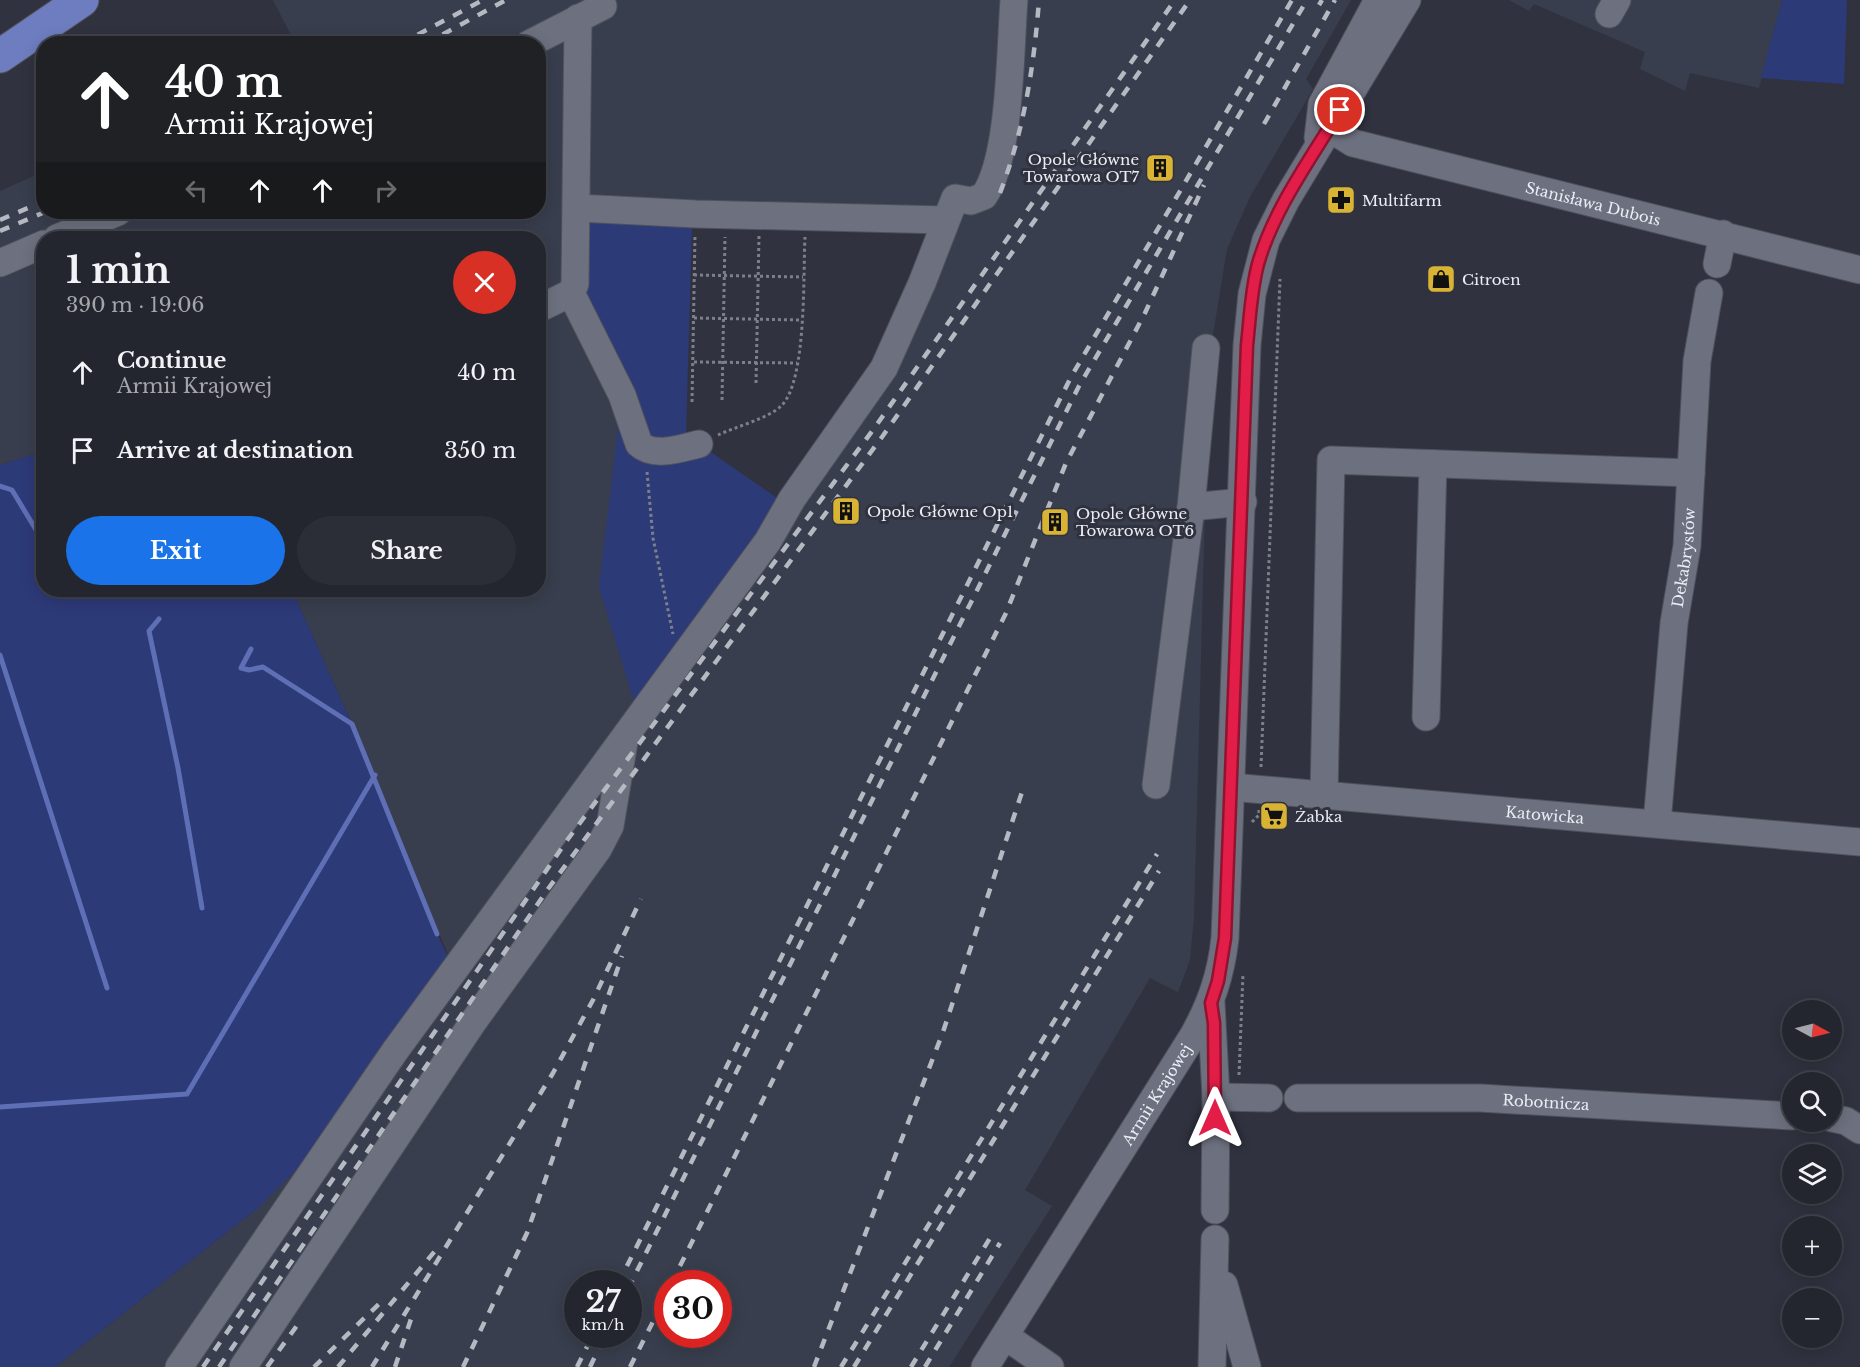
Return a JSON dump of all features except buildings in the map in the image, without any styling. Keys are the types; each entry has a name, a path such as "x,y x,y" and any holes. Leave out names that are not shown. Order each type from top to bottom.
{"main road":[{"path":"0,56 82,0"}],"street":[{"path":"179,1367 395,1052 681,663 768,541 792,499 884,368 922,283 955,198 971,201 984,196 993,177 1004,125 1014,0"},
{"path":"1323,138 1322,104 1378,0"},
{"name":"Armii Krajowej","path":"985,1367 1150,1105 1211,1003 1218,981 1225,938 1247,345 1258,265 1266,240 1286,200 1407,0"},
{"path":"544,36 603,6"},
{"path":"546,305 571,293 575,284 578,208 578,18"},
{"name":"Stanisława Dubois","path":"1323,138 1353,143 1860,270"},
{"path":"578,208 703,229 945,220"},
{"path":"73,231 102,219"},
{"path":"1717,264 1723,234"},
{"path":"0,264 36,248"},
{"path":"571,293 622,395 634,436 645,449 673,451 699,444"},
{"name":"Dekabrystów","path":"1657,823 1674,623 1687,546 1697,361 1709,293"},
{"path":"1156,785 1191,507 1206,348"},
{"path":"1324,795 1331,460 1691,473"},
{"path":"1426,717 1433,464"},
{"path":"1191,507 1242,502"},
{"path":"243,1367 473,1022 598,849 610,826 624,741"},
{"name":"Katowicka","path":"1231,787 1860,842"},
{"path":"1211,1003 1215,1097 1215,1210"},
{"path":"1215,1097 1269,1098"},
{"name":"Robotnicza","path":"1298,1098 1480,1098 1782,1115"},
{"path":"1842,1120 1860,1130"},
{"path":"1212,1367 1215,1244 1247,1367"},
{"path":"1005,1336 1050,1367"}],"path":[{"path":"699,444 779,408 788,399 797,363 806,226 759,234 756,382"},
{"path":"692,402 694,275 703,229 725,234 722,400"},
{"path":"694,275 803,277"},
{"path":"1260,778 1279,303"},
{"path":"694,318 801,320"},
{"path":"693,362 797,363"},
{"path":"645,449 653,538 681,663"},
{"path":"1250,825 1259,815 1259,805"}],"shaded area":[{"path":"273,0 1351,0 1306,79 1313,89 1250,197 1227,249 1209,359 1194,916 1190,960 1178,992 1150,978 1025,1190 1052,1206 949,1367 55,1367 258,1208 453,967 375,775 295,597 546,597 546,231 36,231 36,456 35,454 0,465 0,191 36,175 36,219 546,219 546,36 291,36","holes":["691,208 945,210 877,368 636,707 622,395"]},
{"path":"1509,0 1782,0 1759,88 1690,73 1685,91 1640,69 1645,52 1534,4 1529,11"},
{"path":"1782,0 1847,0 1844,84 1761,78"},
{"path":"578,208 692,226 686,435 780,500 636,708 599,587 622,395 575,284"},
{"path":"35,454 36,456 36,597 295,597 375,775 437,934 453,967 304,1162 258,1208 55,1367 0,1367 0,465"}],"waterway":[{"path":"0,486 12,490 36,530"},
{"path":"159,619 149,631 178,768 202,908"},
{"path":"251,649 241,668 249,670 263,667 352,724 437,934"},
{"path":"0,655 107,988"},
{"path":"0,1107 187,1094 375,775"}],"railway":[{"path":"415,36 483,0"},
{"path":"440,36 506,0"},
{"path":"1000,193 1016,146 1027,98 1039,0"},
{"path":"203,1367 568,839 873,430 1175,0"},
{"path":"219,1367 548,889 882,437 1190,0"},
{"path":"625,1270 1071,377 1292,0"},
{"path":"637,1270 1079,386 1307,0"},
{"path":"1319,5 1322,0"},
{"path":"1264,124 1335,0"},
{"path":"678,1270 1006,613 1066,463 1145,313 1204,185"},
{"path":"0,220 36,204"},
{"path":"0,231 36,216"},
{"path":"814,1367 943,1032 1023,789"},
{"path":"841,1367 1157,854"},
{"path":"854,1367 1159,871"},
{"path":"372,1367 553,1073 593,1000 641,899"},
{"path":"463,1367 527,1233 622,956"},
{"path":"911,1367 990,1238"},
{"path":"925,1367 1000,1243"},
{"path":"338,1367 440,1245"},
{"path":"314,1367 383,1300"},
{"path":"395,1367 414,1310"},
{"path":"267,1367 301,1320"},
{"path":"630,1367 654,1320"},
{"path":"577,1367 586,1348"},
{"path":"590,1367 599,1348"}],"place":[{"name":"Opole Główne Towarowa OT7","path":"1160,168"},
{"name":"Multifarm","path":"1341,200"},
{"name":"Citroen","path":"1441,279"},
{"name":"Opole Główne Op1","path":"846,511"},
{"name":"Opole Główne Towarowa OT6","path":"1055,522"},
{"name":"Żabka","path":"1274,816"}],"route":[{"path":"1215,1118 1214,1023 1211,1003 1223,960 1225,938 1247,345 1252,294 1266,240 1286,200 1340,110"}]}
